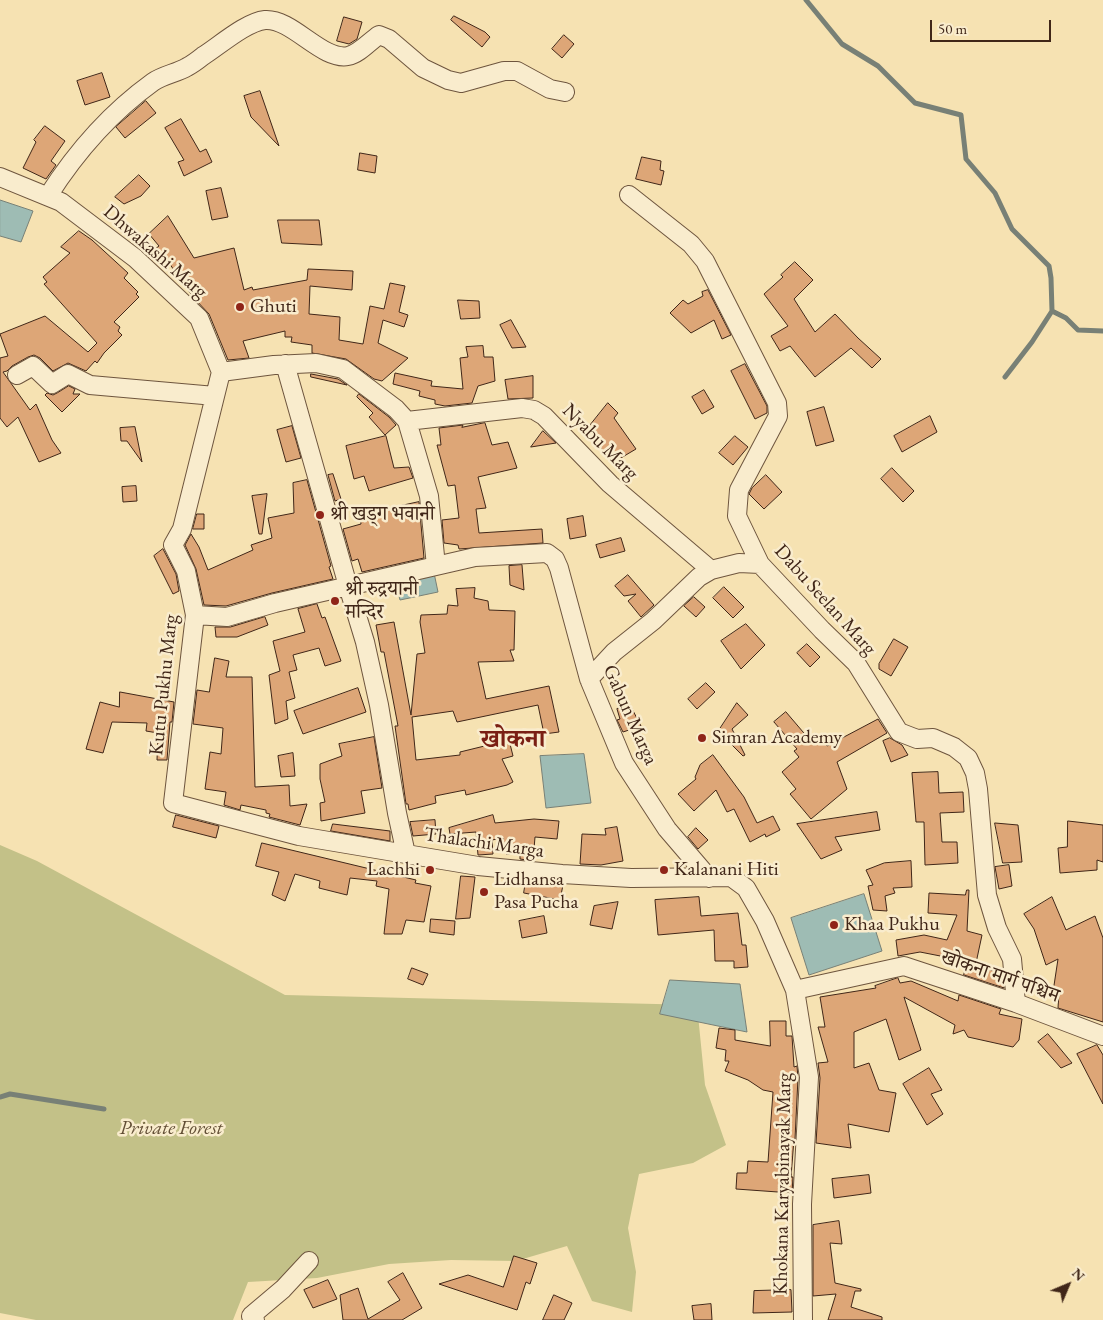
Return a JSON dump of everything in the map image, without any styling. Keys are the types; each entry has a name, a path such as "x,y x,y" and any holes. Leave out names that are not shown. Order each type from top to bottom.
{"street":[{"path":"48,196 65,169 110,116 154,81 188,67 249,26 264,20 273,20 282,24 326,50 340,56 349,56 379,35 389,38 422,68 448,80 460,83 504,71 517,71 550,89 565,92"},
{"name":"Dhwakashi Marg","path":"0,177 61,202 135,258 199,318 221,372"},
{"name":"Dabu Seelan Marg","path":"629,195 691,244 705,261 777,403 778,416 738,490 737,516 760,564 822,630 856,662 899,732 917,739 933,738 954,748 968,758 975,773 978,789 987,895 997,928 1012,959 1016,1003"},
{"path":"195,615 227,617 275,603 436,566 429,496 407,421 396,409 343,369 316,363 286,364 221,372"},
{"name":"Thalachi Marga","path":"286,364 365,642 406,854 478,866 562,874 631,878 731,877 746,888 765,921 795,990"},
{"path":"17,375 33,366 52,384 68,374 90,384 215,396"},
{"name":"Kutu Pukhu Marg","path":"221,372 182,529 174,545 186,571 195,615 173,802 299,836 406,854"},
{"name":"Nyabu Marg","path":"407,421 522,408 534,410 544,416 610,484 711,570"},
{"name":"Gabun Marga","path":"436,566 475,557 547,553 555,558 589,679 624,763 667,829 710,878"},
{"path":"589,679 614,652 652,621 699,578 711,570 739,563 760,564"},
{"name":"खोकना मार्ग पश्चिम","path":"795,990 904,966 1016,1003 1103,1036"},
{"name":"Khokana Karyabinayak Marg","path":"795,990 809,1077 802,1204 803,1320"},
{"path":"255,1320 251,1316 283,1290 310,1261"}],"green space":[{"name":"Private Forest","path":"0,845 37,861 285,995 697,1005 705,1085 726,1145 693,1163 639,1174 628,1228 636,1272 632,1312 592,1301 567,1246 516,1261 451,1260 389,1264 317,1278 248,1282 233,1320 36,1320 0,1313"}],"water":[{"path":"0,200 33,211 21,242 0,236"},
{"path":"433,568 438,592 400,600 394,577"},
{"path":"584,754 591,803 546,808 540,756"},
{"path":"864,894 882,951 809,975 791,918"},
{"path":"670,980 740,984 747,1032 660,1014"}],"building":[{"path":"454,16 485,32 490,37 482,47 451,20"},
{"path":"344,17 362,22 357,39 349,44 337,41"},
{"path":"564,35 574,44 562,58 552,49"},
{"path":"102,73 110,97 85,105 77,81"},
{"path":"260,91 279,146 251,117 244,96"},
{"path":"146,101 156,113 125,138 116,127"},
{"path":"181,119 200,152 206,149 212,162 184,176 178,162 184,160 165,128"},
{"path":"45,126 65,141 51,161 56,165 46,179 23,168 36,142 34,140"},
{"path":"360,153 377,156 375,173 358,170"},
{"path":"642,157 661,161 660,170 664,171 661,185 636,179"},
{"path":"139,175 150,186 141,196 124,204 115,197"},
{"path":"221,188 228,217 212,220 206,191"},
{"path":"168,216 194,258 234,248 244,290 252,287 253,290 307,280 308,269 353,271 352,290 310,286 309,314 340,317 339,340 363,344 370,306 384,309 390,283 405,286 399,312 408,315 404,327 383,320 378,343 408,358 382,381 374,379 346,359 312,353 312,345 291,342 292,337 285,337 285,331 243,341 249,358 228,360 209,314 193,297 169,263 155,249 159,246 149,234"},
{"path":"278,220 319,220 322,245 282,243"},
{"path":"79,231 92,240 128,273 124,278 138,292 136,294 139,297 114,322 120,327 118,331 122,335 97,363 95,361 86,371 68,363 53,371 40,358 34,355 3,372 30,410 36,404 52,440 61,453 39,462 18,417 7,427 0,418 0,358 8,356 0,334 45,316 88,352 97,343 44,284 47,282 43,277 70,253 61,247"},
{"path":"795,262 813,280 794,299 815,332 835,314 881,359 872,368 851,348 815,377 790,346 780,351 771,336 788,326 764,294 783,277 781,275"},
{"path":"708,290 731,335 722,339 714,320 691,333 670,313 683,300 688,304 703,296 702,292"},
{"path":"458,300 479,301 480,318 461,319"},
{"path":"511,320 526,347 512,348 500,325"},
{"path":"483,346 484,357 493,357 495,381 478,386 472,403 445,406 435,404 435,400 419,396 420,391 393,384 395,373 432,381 431,386 463,389 460,358 468,357 466,347"},
{"path":"745,364 767,406 767,413 755,419 731,371"},
{"path":"311,374 338,379 347,385 311,377"},
{"path":"533,376 533,398 508,399 505,380"},
{"path":"69,386 75,389 73,394 80,394 62,412 45,395 47,393 53,395"},
{"path":"704,390 714,407 702,414 692,397"},
{"path":"359,394 389,417 396,425 385,435 369,417 373,413 357,397"},
{"path":"608,403 618,413 614,418 636,449 614,462 600,447 588,428"},
{"path":"824,407 834,441 816,446 807,412"},
{"path":"930,416 937,432 902,452 894,436"},
{"path":"485,423 492,445 508,442 517,468 478,477 486,508 476,509 479,533 542,529 543,543 459,549 458,545 444,543 442,520 459,518 455,485 448,486 437,445 441,445 439,428"},
{"path":"292,426 301,458 286,462 277,430"},
{"path":"135,427 142,462 127,441 121,441 120,428"},
{"path":"543,431 556,443 531,447"},
{"path":"386,436 394,468 409,467 413,478 369,491 364,476 354,479 346,446"},
{"path":"735,436 748,447 733,465 719,453"},
{"path":"892,468 914,491 903,502 881,479"},
{"path":"333,474 341,499 335,501 328,475"},
{"path":"766,475 782,492 764,509 749,494 752,488"},
{"path":"307,480 333,579 226,606 204,605 196,569 185,545 191,534 199,547 208,570 253,550 251,545 272,538 268,518 294,513 293,483"},
{"path":"136,486 137,501 123,502 122,487"},
{"path":"267,494 262,534 259,534 252,496"},
{"path":"419,502 424,558 362,572 358,559 352,561 343,529 361,524 360,515"},
{"path":"197,514 204,514 204,529 193,529"},
{"path":"583,516 586,536 570,539 567,519"},
{"path":"621,538 625,551 600,558 596,545"},
{"path":"163,549 176,574 179,591 173,594 154,556"},
{"path":"522,565 524,590 510,585 509,566"},
{"path":"628,575 654,605 641,617 628,601 636,594 624,596 615,586"},
{"path":"724,587 744,607 733,618 713,598"},
{"path":"475,588 474,598 488,601 489,610 515,611 514,650 510,650 514,661 478,662 486,699 549,686 559,732 544,734 538,705 457,722 453,711 412,717 416,760 460,755 460,752 509,740 513,756 502,759 513,782 466,795 465,790 435,796 436,803 409,810 408,804 406,804 395,726 398,726 384,652 381,652 376,625 394,622 411,715 417,654 425,653 420,622 421,615 447,614 448,605 458,606 456,589"},
{"path":"694,597 705,607 696,617 684,606"},
{"path":"317,604 322,618 325,617 341,661 325,666 319,648 293,655 297,670 289,672 295,698 286,701 288,719 275,724 269,675 280,671 273,641 305,632 298,609"},
{"path":"265,617 268,625 237,637 216,637 215,627 230,627"},
{"path":"746,624 765,645 741,669 721,641"},
{"path":"894,639 908,647 891,676 879,669 879,664"},
{"path":"807,644 820,657 810,667 797,653"},
{"path":"215,658 229,661 226,677 252,677 255,787 289,785 290,806 307,804 300,825 269,817 270,814 266,813 266,810 241,805 240,810 224,805 226,792 205,789 210,752 221,754 223,728 193,724 197,690 209,692"},
{"path":"706,683 715,692 697,709 688,699"},
{"path":"358,688 366,712 303,734 294,711"},
{"path":"120,692 174,702 172,722 170,722 167,760 157,760 158,733 146,731 147,723 112,722 103,753 86,749 100,702 119,707"},
{"path":"737,703 748,715 732,729 745,755 743,756 724,737 716,744 712,741"},
{"path":"630,705 641,726 623,732 617,720 620,719 617,709"},
{"path":"786,712 809,739 816,733 827,746 878,719 887,733 837,762 847,789 811,819 790,794 796,789 782,772 799,757 794,751 797,749 774,722"},
{"path":"374,737 382,788 361,791 365,813 321,821 320,803 325,802 320,779 320,764 342,756 339,744"},
{"path":"890,738 902,745 908,755 891,762 883,741"},
{"path":"293,753 295,776 281,777 278,756"},
{"path":"713,755 744,797 757,823 773,816 780,830 766,837 765,834 750,842 734,809 727,812 716,790 694,811 678,794 696,779 695,777 700,765"},
{"path":"938,772 939,793 963,792 964,812 940,813 942,842 957,842 958,863 925,865 924,822 916,822 912,773"},
{"path":"877,812 880,830 835,837 842,850 821,859 797,824"},
{"path":"176,815 219,826 216,838 173,827"},
{"path":"493,815 495,823 534,819 559,821 557,839 535,837 533,861 520,859 520,853 506,854 503,838 492,840 493,854 478,855 476,832 450,834 449,828"},
{"path":"435,820 436,834 413,836 410,822"},
{"path":"1068,821 1103,825 1103,862 1097,860 1097,870 1060,873 1058,848 1067,847"},
{"path":"995,823 1018,825 1022,862 1003,863"},
{"path":"333,824 390,831 390,841 331,831"},
{"path":"617,827 623,861 601,865 580,864 582,834 606,835 605,829"},
{"path":"696,828 708,840 698,849 688,837"},
{"path":"262,843 416,880 415,883 431,886 424,922 406,920 402,934 384,934 389,889 376,886 377,881 350,878 347,895 319,888 320,881 295,874 285,901 272,895 279,872 256,866"},
{"path":"911,861 912,887 893,888 895,893 885,896 887,911 873,910 868,886 873,885 866,870 884,863"},
{"path":"1009,865 1012,886 999,889 995,867"},
{"path":"461,876 475,877 470,918 456,919"},
{"path":"526,881 563,885 560,900 524,893"},
{"path":"967,890 969,890 967,931 982,935 976,963 920,952 898,956 896,940 924,935 947,940 957,915 928,913 929,893 965,895"},
{"path":"699,897 701,916 738,913 742,945 746,945 748,967 734,968 734,961 715,961 714,930 658,935 655,900"},
{"path":"1052,897 1066,930 1095,916 1103,938 1103,1022 1058,1008 1059,993 1053,992 1058,959 1046,965 1034,929 1024,914"},
{"path":"618,902 612,929 590,925 594,906"},
{"path":"544,916 547,933 522,938 519,921"},
{"path":"431,919 455,921 454,935 430,932"},
{"path":"967,964 1003,973 1004,988 964,975"},
{"path":"412,968 428,974 423,985 408,979"},
{"path":"898,978 900,983 911,981 958,1001 959,995 1001,1009 999,1014 1022,1019 1019,1040 1013,1047 968,1037 964,1030 953,1034 955,1025 904,997 921,1050 899,1060 886,1019 854,1032 854,1068 869,1063 879,1090 896,1093 889,1132 848,1124 851,1148 816,1143 820,1078 818,1063 828,1062 818,1027 825,1027 820,997 876,988 875,986"},
{"path":"770,1021 786,1021 786,1036 792,1036 794,1067 797,1066 795,1139 791,1177 793,1177 792,1193 736,1189 737,1173 747,1173 748,1161 768,1162 773,1092 763,1090 748,1080 725,1071 729,1061 725,1061 726,1050 716,1048 719,1028 735,1030 735,1040 770,1046"},
{"path":"1048,1034 1072,1063 1061,1068 1038,1042"},
{"path":"1097,1045 1103,1055 1103,1104 1077,1054"},
{"path":"929,1068 942,1090 931,1094 943,1114 927,1125 903,1084"},
{"path":"869,1175 871,1193 834,1198 832,1179"},
{"path":"839,1221 842,1244 830,1243 835,1283 861,1289 861,1291 855,1291 851,1307 882,1317 882,1320 828,1320 836,1294 813,1296 813,1225"},
{"path":"514,1256 537,1263 530,1284 526,1282 517,1310 439,1284 468,1275 503,1287"},
{"path":"403,1273 422,1308 402,1320 343,1320 340,1295 358,1288 368,1319 400,1300 388,1282"},
{"path":"328,1280 337,1299 313,1308 304,1290"},
{"path":"791,1290 792,1312 753,1313 754,1291"},
{"path":"554,1295 572,1303 564,1320 543,1320"},
{"path":"711,1304 712,1320 694,1320 692,1306"}],"waterway":[{"path":"806,0 842,44 878,66 915,103 961,115 966,159 995,193 1012,229 1049,266 1052,311 1032,342 1005,377"},
{"path":"1052,311 1066,318 1078,330 1103,331"},
{"path":"0,1097 10,1094 104,1109"}],"place":[{"name":"Ghuti","path":"240,307"},
{"name":"श्री खड्ग भवानी","path":"320,515"},
{"name":"श्री रुद्रयानी मन्दिर","path":"335,601"},
{"name":"Simran Academy","path":"702,738"},
{"name":"Lachhi","path":"430,870"},
{"name":"Kalanani Hiti","path":"664,870"},
{"name":"Lidhansa Pasa Pucha","path":"484,892"},
{"name":"Khaa Pukhu","path":"834,925"}],"district":[{"name":"खोकना","path":"513,740"}]}
